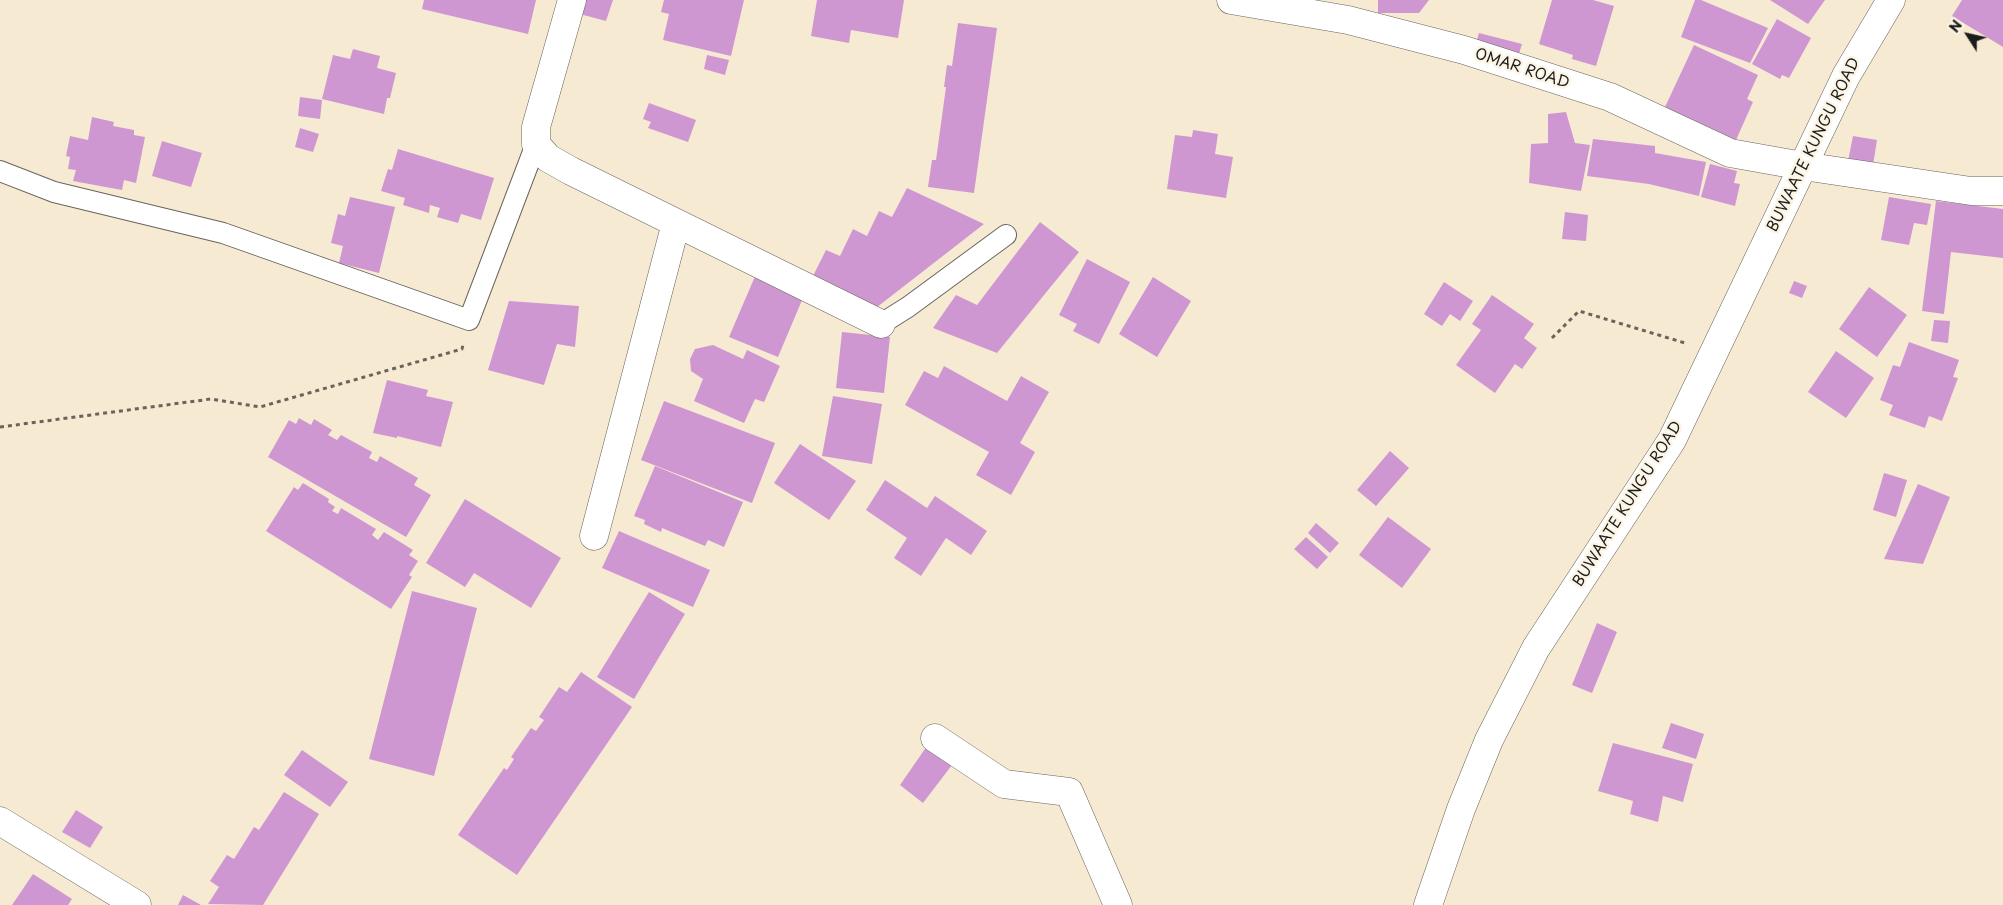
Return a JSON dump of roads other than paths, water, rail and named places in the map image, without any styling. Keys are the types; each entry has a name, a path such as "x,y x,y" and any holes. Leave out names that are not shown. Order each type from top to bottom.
{"street":[{"path":"572,0 536,128 536,144 548,158 881,324"},
{"name":"OMAR ROAD","path":"1231,0 1348,20 1464,50 1610,97 1730,153 1971,191 2003,191"},
{"name":"BUWAATE KUNGU ROAD","path":"1428,905 1489,740 1532,657 1672,440 1846,76 1891,0"},
{"path":"594,536 676,223"},
{"path":"935,738 1004,784 1069,792 1118,905"},
{"path":"0,821 137,905"}],"lane":[{"path":"0,171 54,192 222,233 469,320 536,144"},
{"path":"881,324 908,307 1006,235"}]}
